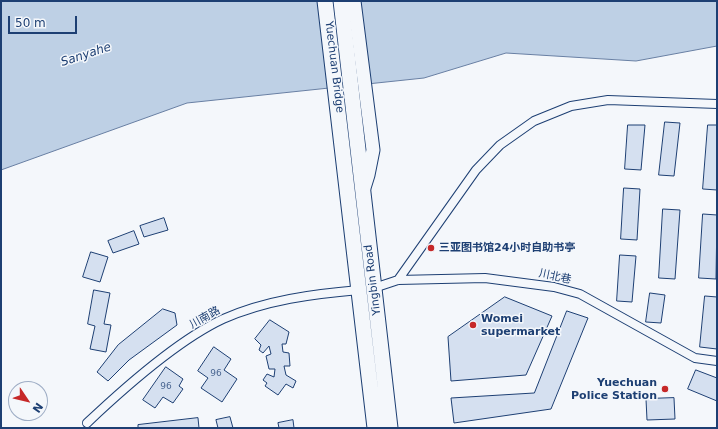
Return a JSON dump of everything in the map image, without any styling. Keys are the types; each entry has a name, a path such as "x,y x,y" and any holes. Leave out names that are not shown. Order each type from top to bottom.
{"highway":[{"name":"Yuechuan Bridge","path":"325,1 348,133"},
{"name":"Yuechuan Bridge","path":"341,1 348,133"},
{"name":"Yingbin Road","path":"348,133 362,194 366,289 375,428"},
{"name":"Yingbin Road","path":"348,133 366,289 390,428"}],"main road":[{"path":"354,1 372,150 371,162 362,194"}],"street":[{"path":"398,280 476,170 500,145 534,122 571,106 608,100 717,104"},
{"name":"川北巷","path":"366,289 398,280 485,278 554,287 580,294 695,358 717,361"},
{"name":"川南路","path":"87,423 144,374 186,341 222,319 265,304 316,294 366,289"}],"water":[{"name":"Sanyahe","path":"1,1 717,1 717,46 636,61 506,53 424,78 187,103 1,170"}],"building":[{"path":"665,122 680,123 674,176 659,175"},
{"path":"628,125 645,125 641,170 625,169"},
{"path":"708,125 717,125 717,190 703,189"},
{"path":"624,188 640,189 637,240 621,239"},
{"path":"663,209 680,210 675,279 659,278"},
{"path":"703,214 717,215 716,279 699,278"},
{"path":"164,218 168,230 144,237 140,226"},
{"path":"134,231 139,244 113,253 108,241"},
{"path":"91,252 108,257 100,282 83,277"},
{"path":"620,255 636,256 632,302 617,301"},
{"path":"94,290 110,293 104,324 111,325 106,352 90,349 95,326 88,324"},
{"path":"650,293 665,295 661,323 646,322"},
{"path":"705,296 717,297 717,349 700,347"},
{"path":"505,297 552,316 526,375 451,381 448,337"},
{"path":"163,309 175,313 177,325 129,360 108,381 97,372 118,345"},
{"path":"567,311 588,318 551,409 454,423 451,398 534,393"},
{"path":"270,320 289,332 286,344 282,344 283,352 289,353 290,366 284,366 286,375 296,381 293,388 286,384 278,395 265,386 267,383 263,380 267,374 274,377 275,369 269,369 266,356 271,354 269,346 263,353 259,350 261,345 255,339"},
{"path":"214,347 231,359 224,370 237,379 222,402 201,388 208,378 198,371"},
{"path":"166,367 183,379 179,386 183,389 173,403 163,397 155,408 143,400"},
{"path":"696,370 717,378 717,401 688,389"},
{"path":"674,398 675,419 647,420 646,399"},
{"path":"230,417 233,428 218,428 216,420"},
{"path":"198,418 199,428 138,428 138,425"},
{"path":"293,420 294,428 279,428 278,423"}],"place":[{"name":"三亚图书馆24小时自助书亭","path":"431,248"},
{"name":"Womei supermarket","path":"473,325"},
{"name":"Yuechuan Police Station","path":"665,389"}]}
